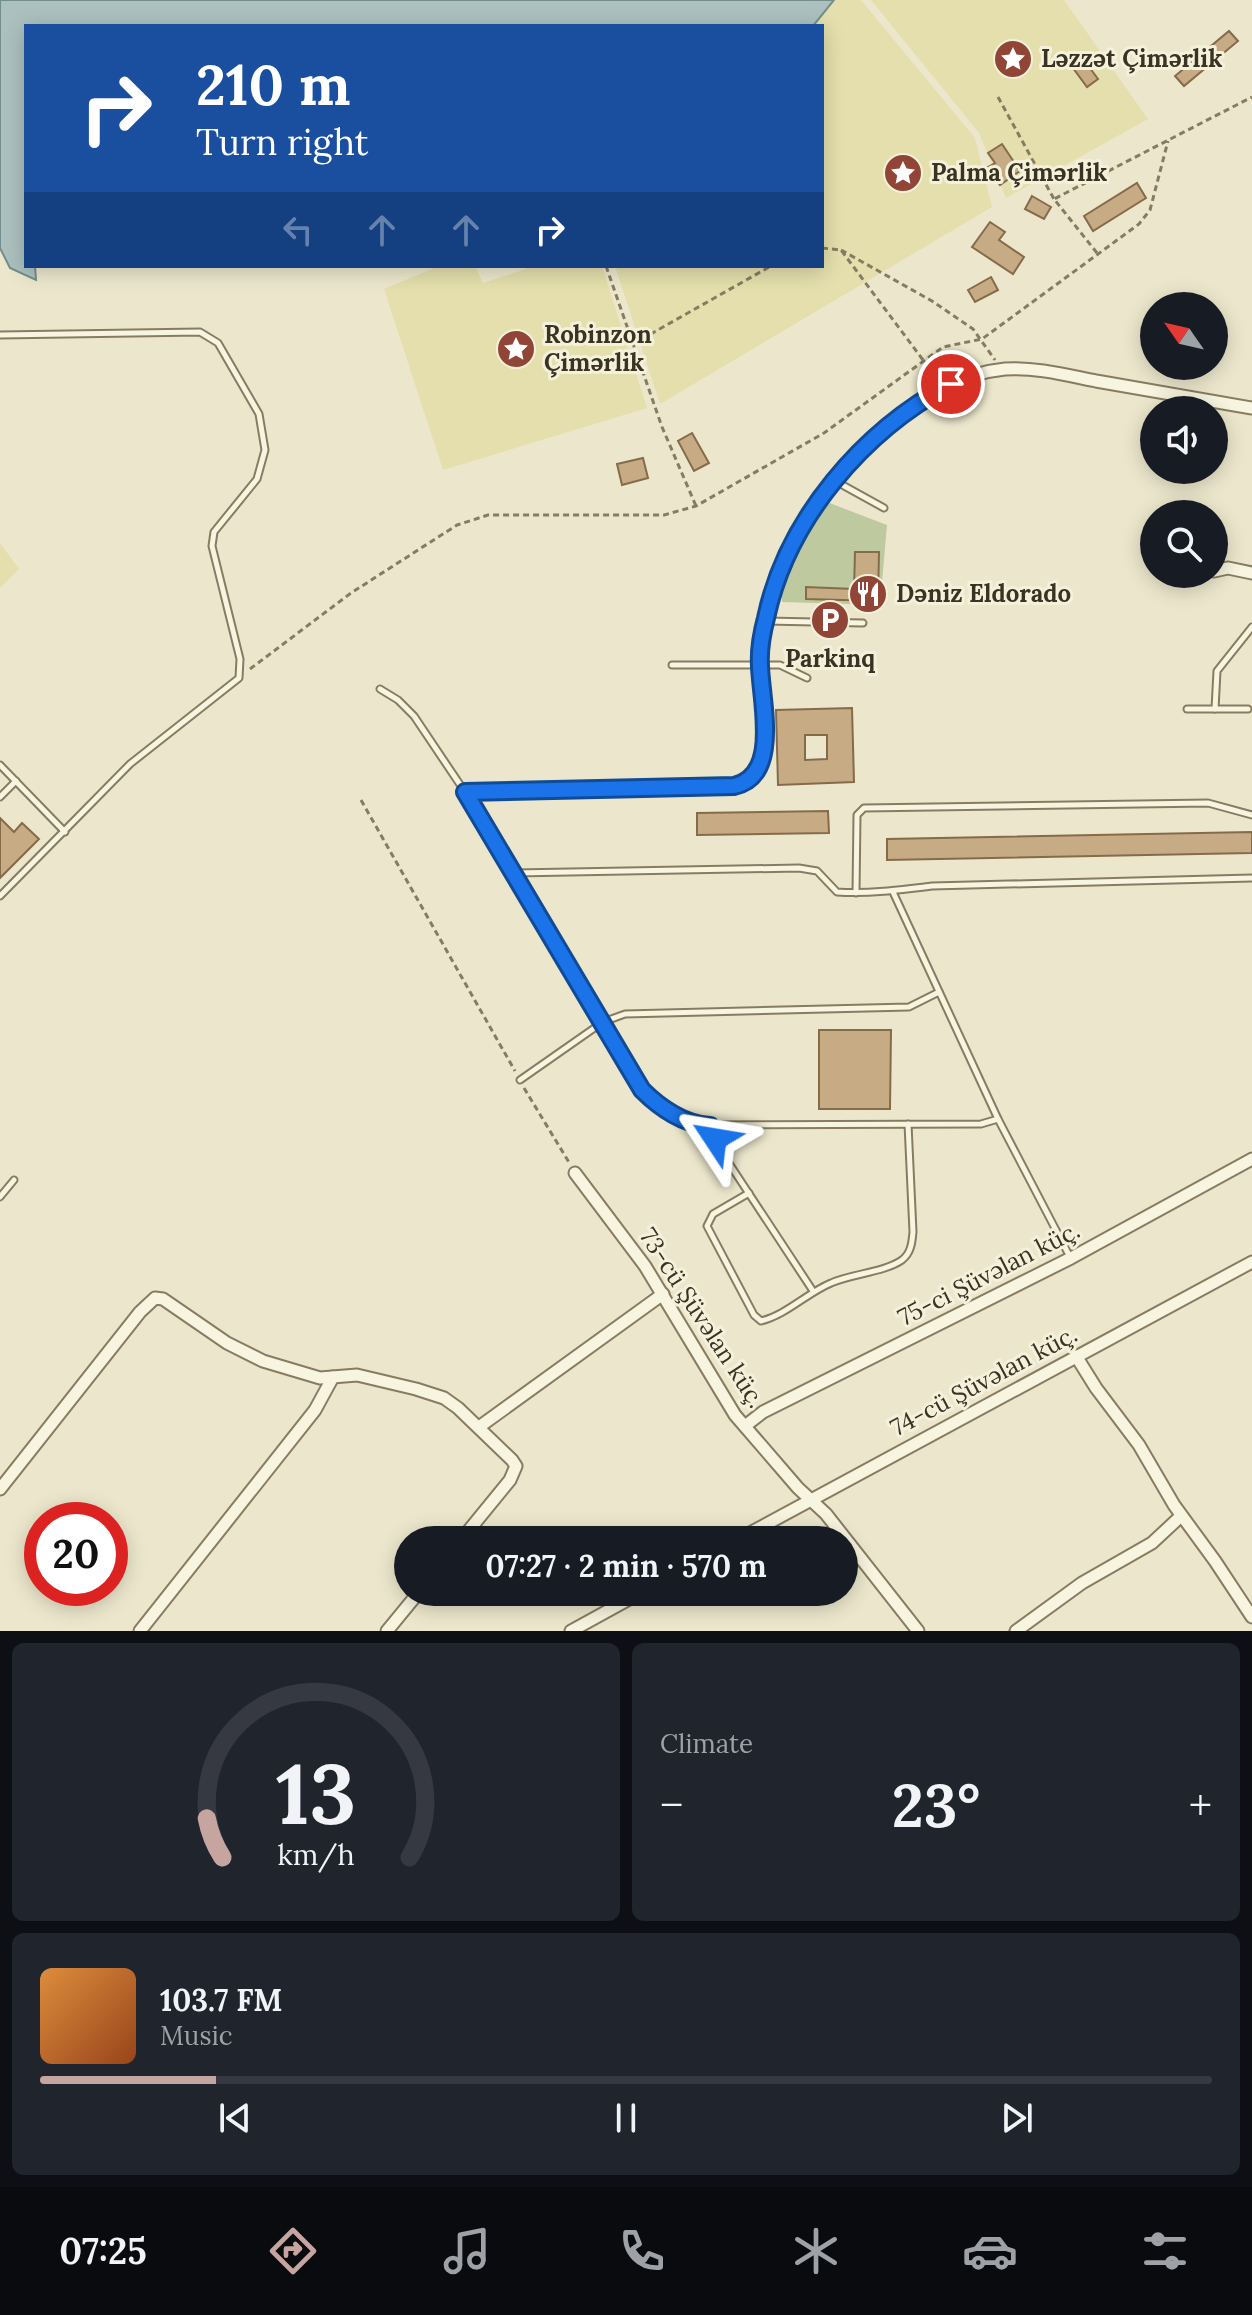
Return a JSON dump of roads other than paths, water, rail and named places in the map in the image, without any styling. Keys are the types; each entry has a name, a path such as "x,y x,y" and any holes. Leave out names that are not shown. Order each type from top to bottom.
{"street":[{"path":"761,645 775,582 794,539 836,481 882,431 910,408 951,384 1002,369 1034,370 1252,408"},
{"path":"1228,568 1252,573"},
{"name":"75-ci Şüvəlan küç.","path":"745,1426 763,1412 1071,1258 1252,1159"},
{"name":"73-cü Şüvəlan küç.","path":"575,1173 645,1266 727,1402 745,1426 826,1514 918,1631"},
{"name":"74-cü Şüvəlan küç.","path":"762,1526 1252,1262"},
{"path":"479,1427 663,1294"},
{"path":"0,1489 140,1312 155,1298 169,1302 227,1343 263,1361 320,1378 357,1375 434,1395 452,1404 516,1466 510,1480 472,1526"},
{"path":"1076,1356 1139,1445 1181,1516 1224,1572 1252,1617"},
{"path":"140,1631 315,1410 333,1377"},
{"path":"1016,1631 1082,1583 1152,1543 1181,1516"},
{"path":"387,1631 408,1606"},
{"path":"571,1631 617,1606"}],"lane":[{"path":"0,335 200,332 218,343 259,414 265,450 257,479 214,532 212,546 240,659 239,678 130,764 0,896"},
{"path":"836,481 884,508"},
{"path":"765,620 863,623"},
{"path":"1215,709 1217,671 1252,627"},
{"path":"465,792 744,784 753,777 765,750 761,645"},
{"path":"672,665 760,663 787,666 807,678"},
{"path":"380,689 398,700 414,716 465,792 603,1022 633,1078 651,1099 694,1125 710,1126 981,1124 998,1119"},
{"path":"1187,709 1248,709"},
{"path":"0,765 65,832"},
{"path":"0,797 16,781"},
{"path":"856,893 857,815 864,808 1208,803 1252,815"},
{"path":"513,873 799,868 817,871 837,892 856,893 932,886 1252,878"},
{"path":"893,892 998,1119 1071,1258"},
{"path":"520,1080 603,1022 637,1013 909,1007 939,992"},
{"path":"749,1193 713,1214 707,1226 754,1315 761,1321 770,1319 834,1281 895,1264 908,1253 913,1232 908,1124"},
{"path":"710,1126 719,1148 813,1291"},
{"path":"0,1197 14,1180"}],"place":[{"name":"Ləzzət Çimərlik","path":"1013,59"},
{"name":"Palma Çimərlik","path":"903,173"},
{"name":"Robinzon Çimərlik","path":"516,349"},
{"name":"Dəniz Eldorado","path":"868,594"},
{"name":"Parkinq","path":"830,620"}]}
